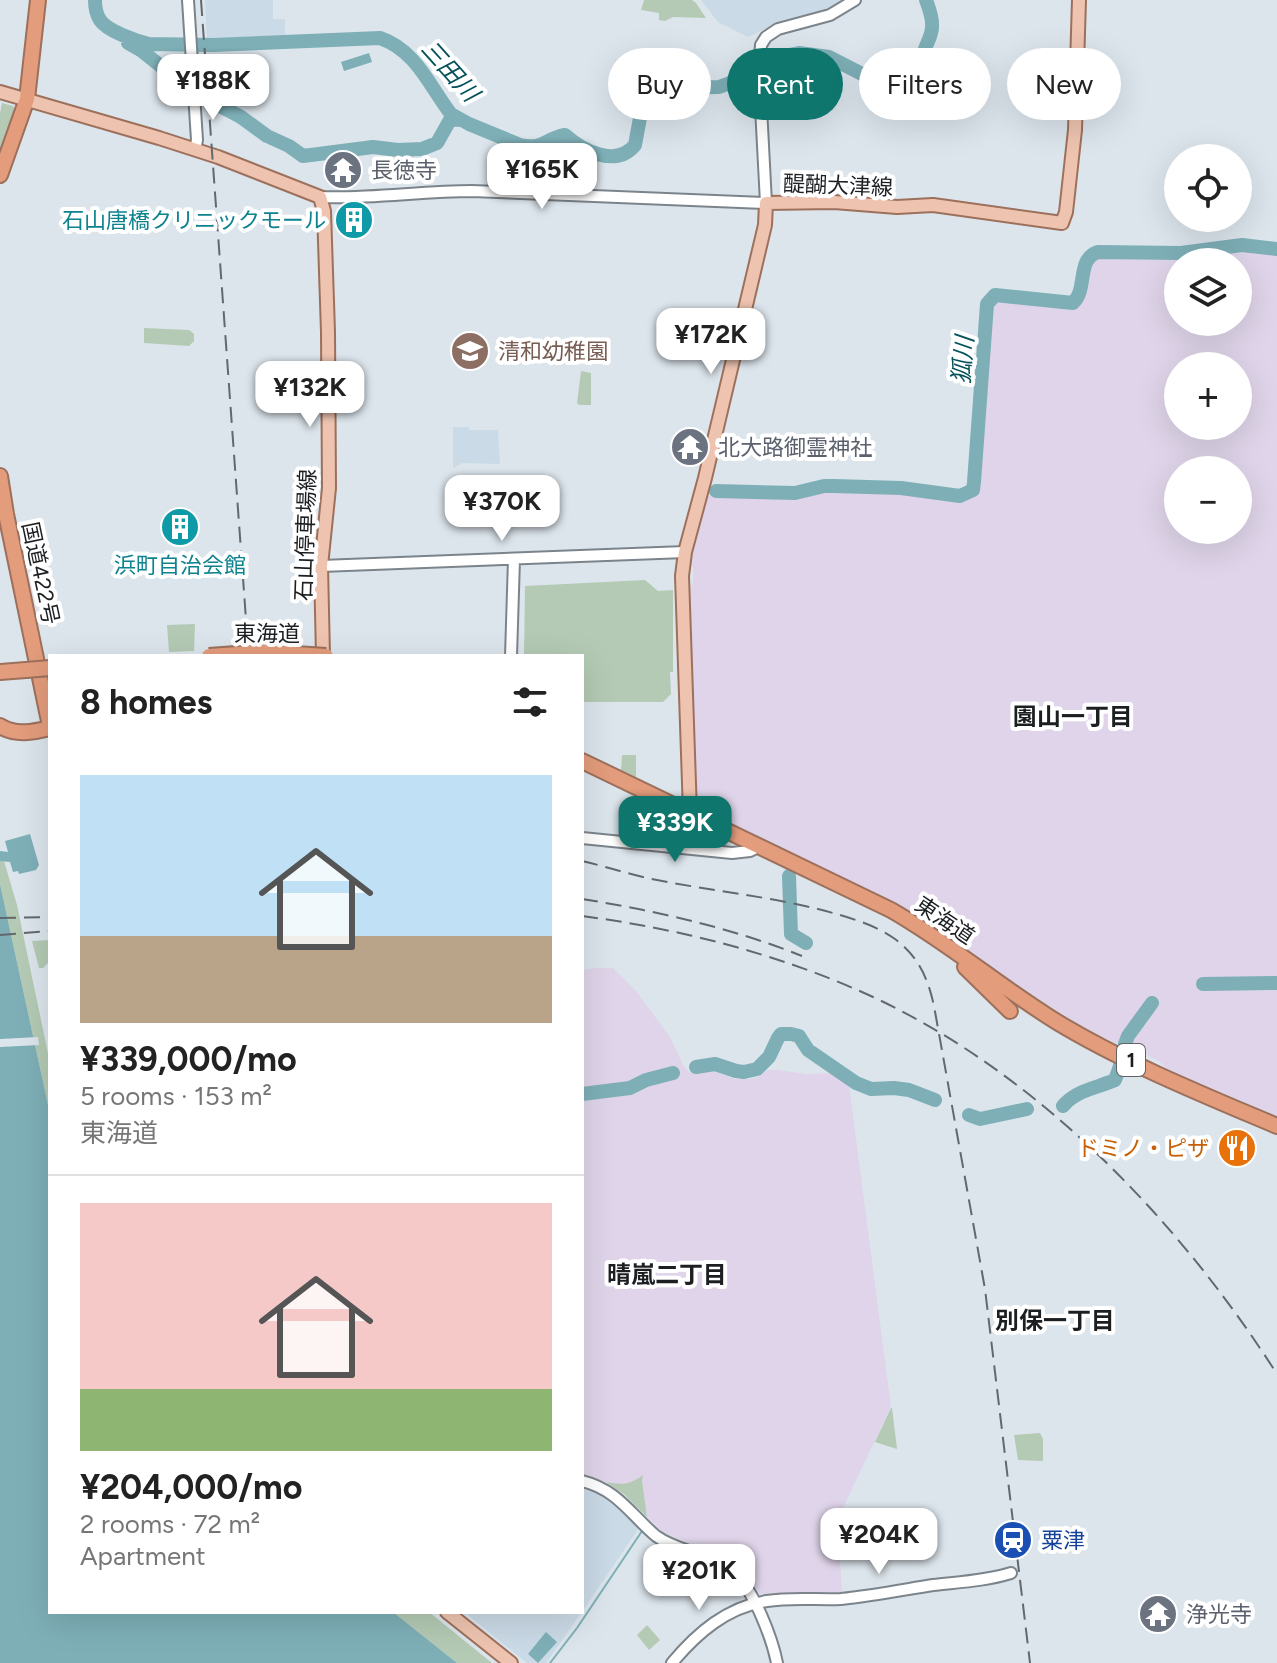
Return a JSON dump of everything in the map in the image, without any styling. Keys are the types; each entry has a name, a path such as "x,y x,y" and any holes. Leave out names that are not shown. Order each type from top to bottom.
{"highway":[{"path":"0,175 13,96 38,0"},
{"name":"国道422号","path":"0,476 48,717"},
{"name":"東海道","path":"237,654 294,654"},
{"path":"0,672 48,668"},
{"name":"国道422号","path":"0,726 12,732 48,728"},
{"name":"東海道","path":"584,762 891,910 1061,1025 1195,1091 1277,1126"},
{"path":"954,952 970,973 1010,1011"},
{"path":"993,979 1010,1011"},
{"path":"1010,1011 1010,1000 1018,997"}],"main road":[{"name":"醍醐大津線","path":"690,813 682,576 685,552 763,234 766,203 834,202 897,207 933,205 1062,223 1066,212 1075,130 1079,0"},
{"path":"13,96 195,150 320,197"},
{"name":"石山停車場線","path":"320,197 324,211 328,337 329,478 321,566 324,654"},
{"path":"450,1614 511,1663"}],"street":[{"path":"188,0 197,140 195,150"},
{"path":"320,197 475,191 766,203 759,69 761,45 772,32 830,15 855,0"},
{"path":"321,566 685,552"},
{"path":"511,654 514,559"},
{"path":"584,838 732,853 750,851 760,846"},
{"path":"584,1482 618,1498 659,1538 728,1568 744,1585 755,1604 772,1641 777,1663"},
{"path":"672,1663 695,1638 718,1620 755,1604 844,1598 985,1580 1011,1573"}],"shaded area":[{"path":"205,0 273,0 273,19 285,19 285,35 207,39"},
{"path":"701,0 844,0 824,10 783,20 748,37 718,22"},
{"path":"1252,250 1277,254 1277,1116 1190,1079 1134,1048 1127,1049 1085,1028 1023,990 904,907 706,812 696,795 689,590 693,582 693,567 690,559 707,496 796,495 821,489 903,490 960,498 976,491 989,303 995,298 1074,305 1083,299 1089,260 1095,256 1164,256 1164,336 1252,336"},
{"path":"453,427 498,430 500,464 463,463 453,468"},
{"path":"613,968 636,991 670,1037 689,1072 714,1071 735,1079 756,1078 768,1070 835,1073 849,1085 891,1407 837,1515 840,1593 760,1594 742,1567 663,1532 647,1517 642,1481 616,1485 584,1476 584,970"},
{"path":"584,1490 601,1494 614,1503 639,1528 584,1609"},
{"path":"466,1614 581,1614 546,1663 527,1663"}],"green space":[{"path":"644,0 692,0 706,18 673,17 659,20 659,13 641,10"},
{"path":"2,103 15,109 0,152 0,113"},
{"path":"144,328 189,330 194,334 194,341 189,346 144,343"},
{"path":"581,371 591,373 591,405 577,403"},
{"path":"645,580 658,591 673,590 671,694 663,702 584,702 584,654 524,654 525,586"},
{"path":"195,624 194,651 169,652 167,625"},
{"path":"622,755 636,755 636,777 621,770"},
{"path":"0,861 4,861 17,905 48,1053 48,1105 0,884"},
{"path":"48,940 48,963 43,968 39,968 32,941"},
{"path":"892,1408 897,1449 875,1442"},
{"path":"1040,1433 1043,1461 1018,1460 1014,1435"},
{"path":"643,1475 647,1517 624,1494 606,1482 626,1483"},
{"path":"396,1614 431,1614 492,1663 457,1663"},
{"path":"647,1625 660,1640 649,1650 637,1635"}],"water":[{"path":"369,53 372,62 344,71 341,62"},
{"path":"30,834 39,865 36,870 19,874 18,871 13,872 10,862 0,861 0,851 8,852 5,841"},
{"path":"0,884 48,1105 48,1614 396,1614 457,1663 0,1663"},
{"path":"546,1632 557,1642 538,1663 528,1654"}],"pier":[{"path":"38,1037 39,1045 0,1047 0,1039"}],"waterway":[{"name":"三田川","path":"95,0 98,15 104,24 122,35 149,44 213,45 380,38 413,60 451,114 469,124 528,146 565,135 581,147 609,156 627,152 635,145 642,107 652,94 670,88 719,87 763,61 784,56 799,53 829,57 862,74 909,91 922,92 925,82 924,52 932,24 926,0"},
{"path":"128,43 200,89 222,107 303,156 373,147 422,149 437,143 450,120 461,120"},
{"name":"狐川","path":"716,491 795,493 834,486 901,488 960,496 973,490 987,304 995,295 1073,303 1080,290 1087,261 1098,252 1181,253 1242,245 1277,249"},
{"name":"狐川","path":"789,876 791,934 806,943"},
{"path":"1203,984 1277,983"},
{"path":"1125,1044 1152,1003"},
{"path":"696,1067 715,1064 744,1072 757,1069 769,1057 781,1034 791,1034 799,1036 808,1050 856,1083 871,1089 909,1090 935,1100"},
{"path":"1063,1106 1080,1093 1115,1080 1120,1066"},
{"path":"584,1094 630,1088 673,1073"},
{"path":"969,1115 980,1119 1027,1109"},
{"path":"550,1663 642,1531"}],"railway":[{"path":"201,0 250,654"},
{"path":"584,862 647,878 787,902 849,918 895,939 921,968 934,1006 985,1289 1030,1663"},
{"path":"584,899 694,922 802,956"},
{"path":"584,916 694,936 803,968 873,997 934,1029 993,1067 1101,1157 1150,1208 1196,1262 1277,1374"},
{"path":"0,918 48,917"},
{"path":"0,935 48,931"}],"place":[{"name":"長徳寺","path":"343,170"},
{"name":"石山唐橋クリニックモール","path":"354,220"},
{"name":"清和幼稚園","path":"470,351"},
{"name":"北大路御霊神社","path":"690,447"},
{"name":"浜町自治会館","path":"180,527"},
{"name":"ドミノ・ピザ","path":"1237,1148"},
{"name":"粟津","path":"1013,1540"},
{"name":"浄光寺","path":"1158,1614"}],"district":[{"name":"園山一丁目","path":"1073,717"},
{"name":"晴嵐二丁目","path":"667,1275"},
{"name":"別保一丁目","path":"1055,1321"}]}
